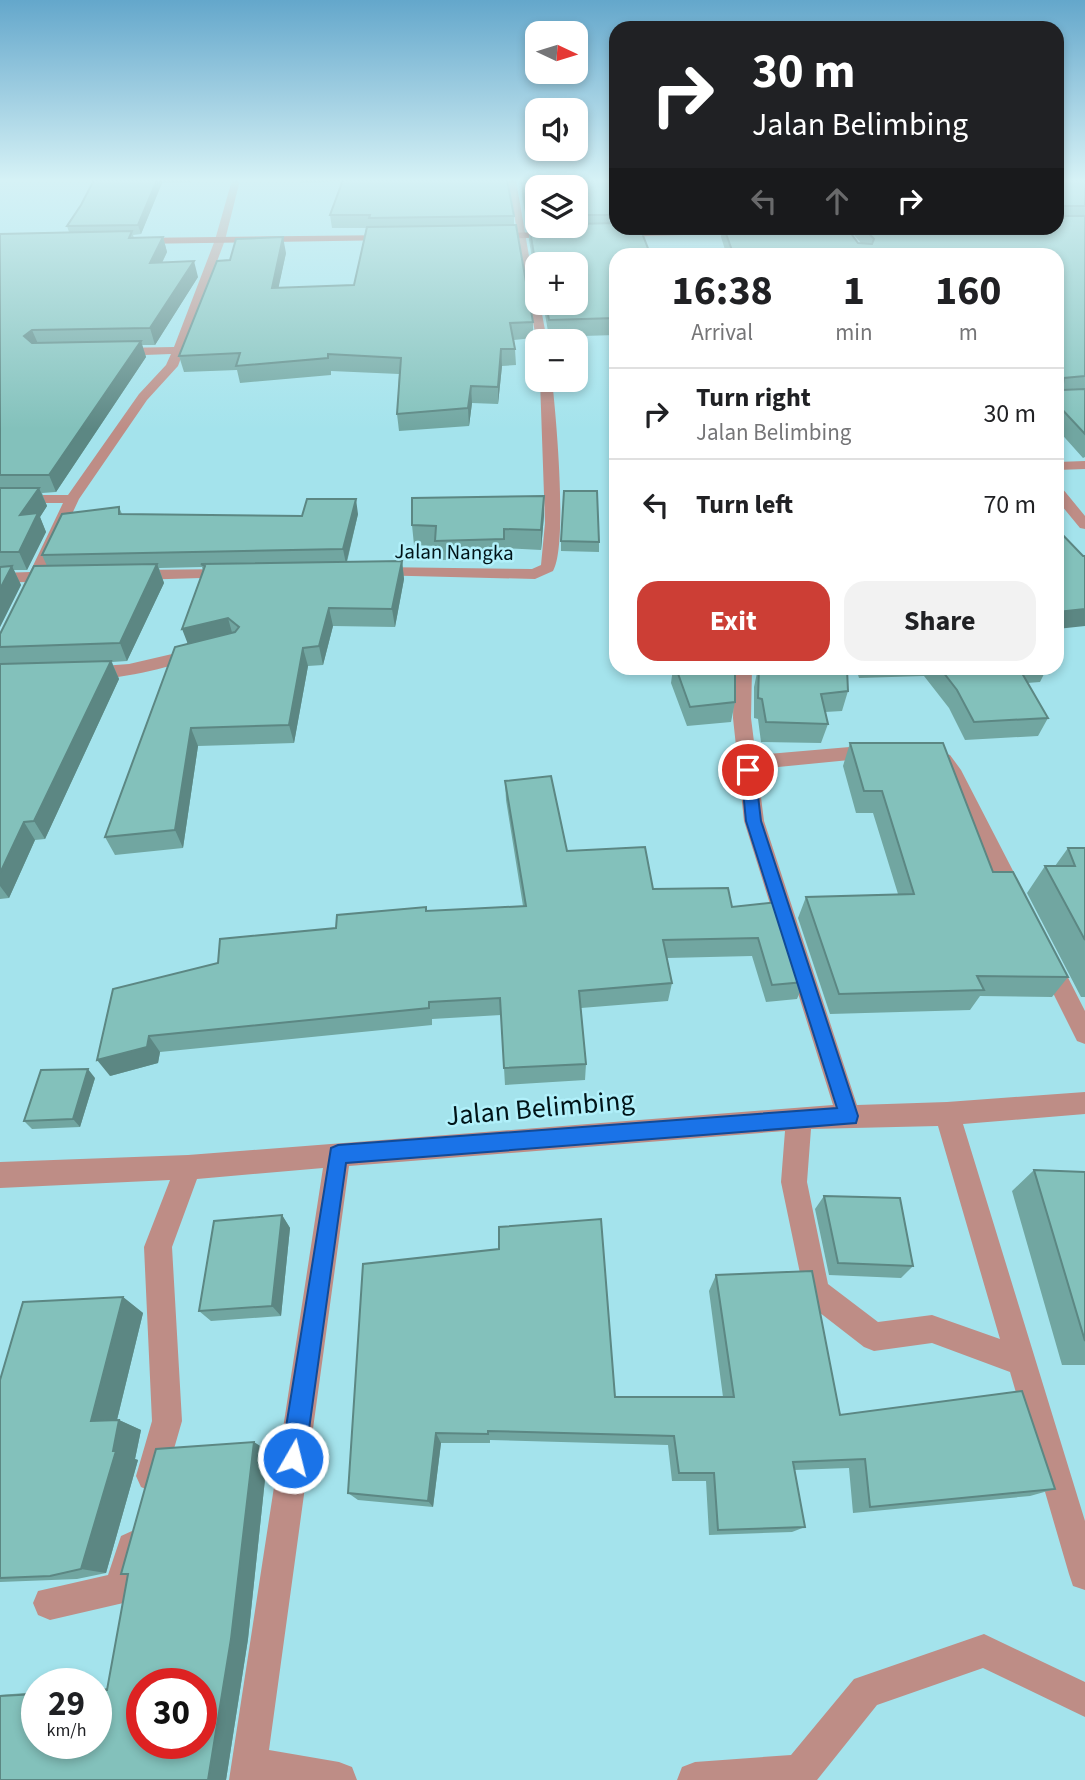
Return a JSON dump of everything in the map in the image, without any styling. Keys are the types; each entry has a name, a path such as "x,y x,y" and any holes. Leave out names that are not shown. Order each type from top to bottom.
{"street":[{"path":"23,601 72,499 143,397 172,366 211,263"},
{"path":"528,263 539,329"},
{"path":"102,352 179,350"},
{"name":"Jalan Nangka","path":"365,572 536,574 548,568 552,524 548,392"},
{"path":"1064,466 1085,465"},
{"path":"0,499 72,499"},
{"path":"1064,500 1085,525"},
{"path":"118,575 242,573"},
{"path":"0,578 76,576"},
{"path":"69,674 129,670 210,650"},
{"path":"743,675 742,718 754,821 849,1116"},
{"path":"924,750 934,750 952,770 1024,914"},
{"path":"768,761 891,751"},
{"path":"1037,938 1085,1034"},
{"name":"Jalan Belimbing","path":"0,1175 188,1167 799,1118 947,1114 1085,1103"},
{"path":"947,1114 1085,1574"},
{"path":"799,1118 794,1182 816,1292 874,1337 932,1329 1020,1362"},
{"path":"338,1154 248,1773 339,1780"},
{"path":"50,1603 120,1589 167,1421 158,1247 188,1167"},
{"path":"695,1780 800,1773 866,1690 984,1651 1085,1700"}],"building":[{"path":"0,263 193,263 150,328 32,330 24,336 32,343 141,341 49,475 0,475"},
{"path":"216,263 277,263 272,288 354,285 359,263 523,263 525,315 532,315 533,322 510,323 515,349 501,349 498,387 471,386 468,408 397,414 401,358 328,354 328,358 236,366 240,353 179,356"},
{"path":"588,263 609,263 609,318 549,320 548,315 588,315"},
{"path":"1064,263 1085,263 1085,376 1064,378"},
{"path":"1085,389 1085,434 1064,412 1064,390"},
{"path":"0,488 39,488 20,515 38,513 19,552 0,552"},
{"path":"564,491 597,491 599,542 561,541"},
{"path":"544,496 541,530 504,529 504,539 435,541 436,526 412,525 412,498"},
{"path":"307,499 356,499 343,549 42,555 62,514 119,507 119,514 302,516"},
{"path":"1064,536 1085,556 1085,609 1064,611"},
{"path":"402,561 392,609 329,608 319,646 303,648 289,725 191,728 175,830 105,837 175,647 235,632 239,627 228,618 182,629 205,566 201,564"},
{"path":"157,564 120,643 0,647 0,634 34,566"},
{"path":"12,566 0,589 0,567"},
{"path":"111,661 34,821 24,822 0,873 0,664"},
{"path":"679,675 735,675 735,702 690,707"},
{"path":"759,675 847,675 848,691 821,694 828,724 766,722 762,699 758,698"},
{"path":"945,675 1023,675 1048,718 974,722 957,690"},
{"path":"850,743 943,743 993,872 1013,872 1068,977 977,976 984,990 839,994 806,897 914,894 882,791 864,791"},
{"path":"551,776 567,851 645,847 653,889 728,888 732,907 778,902 804,982 772,985 758,938 663,940 672,983 579,991 586,1064 504,1068 500,998 429,1002 429,1008 149,1036 147,1047 97,1060 113,989 218,963 220,939 336,928 337,915 426,907 426,911 526,906 505,781"},
{"path":"1068,848 1085,848 1085,940 1045,866 1075,866"},
{"path":"88,1069 73,1119 24,1121 41,1070"},
{"path":"1034,1170 1085,1172 1085,1341"},
{"path":"824,1196 900,1198 913,1266 838,1263"},
{"path":"282,1215 272,1306 199,1311 214,1221"},
{"path":"601,1219 615,1397 734,1397 716,1275 812,1271 840,1415 1022,1391 1055,1489 870,1507 865,1459 793,1462 805,1527 718,1530 714,1473 679,1473 674,1436 488,1431 488,1434 436,1433 428,1501 348,1493 363,1264 499,1249 499,1227"},
{"path":"123,1297 91,1421 119,1420 113,1451 116,1451 81,1569 50,1576 0,1578 0,1380 23,1302"},
{"path":"254,1442 231,1639 217,1725 217,1668 126,1668 126,1759 211,1759 208,1780 0,1780 0,1696 21,1695 21,1759 112,1759 111,1668 128,1574 121,1574 156,1449"}],"route":[{"path":"293,1458 338,1154 849,1116 754,821 748,770"}]}
